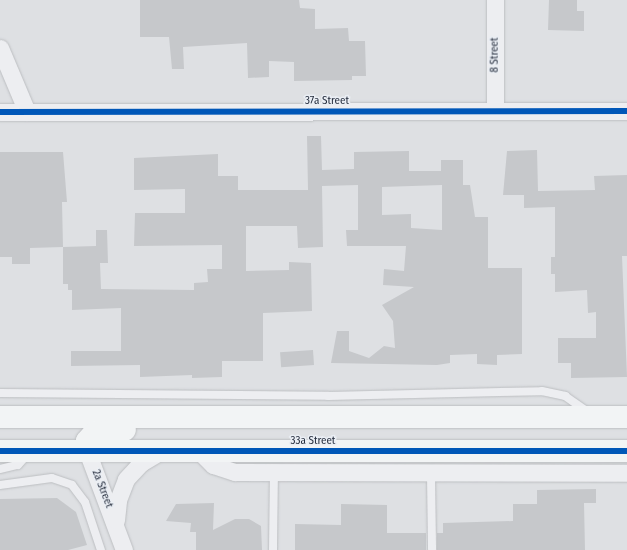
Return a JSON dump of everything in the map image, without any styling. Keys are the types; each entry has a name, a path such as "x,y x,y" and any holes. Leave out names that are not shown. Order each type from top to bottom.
{"street":[{"name":"8 Street","path":"495,0 495,111"},
{"path":"0,48 27,112"},
{"name":"37a Street","path":"0,112 627,111"},
{"path":"0,417 627,417"},
{"path":"87,451 90,436 99,431 239,427 271,417"},
{"name":"33a Street","path":"0,451 627,451"},
{"name":"2a Street","path":"87,451 124,550"},
{"name":"2a Street","path":"116,527 118,500 126,479 141,464 161,451"},
{"path":"199,451 224,470 274,473 431,476 627,473"}],"lane":[{"path":"0,393 328,396 542,391 570,399 593,418"},
{"path":"0,469 18,465 30,451"},
{"path":"273,550 274,473"},
{"path":"431,476 432,550"},
{"path":"0,485 52,478 72,485 85,502 101,550"}],"building":[{"path":"140,0 299,0 300,8 315,9 315,29 348,28 349,41 365,41 366,76 352,76 352,80 294,81 294,62 269,61 269,77 248,78 247,43 183,47 184,69 172,69 169,37 140,37"},
{"path":"549,0 577,0 577,11 584,11 584,31 548,30"},
{"path":"307,136 321,136 322,170 354,169 354,152 409,151 409,171 441,171 441,160 463,160 463,185 470,185 475,217 488,217 488,268 522,268 522,354 497,355 497,365 477,364 477,354 450,355 450,363 437,365 331,363 337,331 349,331 349,351 369,358 384,346 395,348 393,321 382,305 414,287 383,285 384,269 404,271 406,246 347,246 346,230 358,230 358,185 322,186 323,247 298,248 297,226 246,226 246,271 289,270 289,262 311,263 312,311 263,313 263,361 222,361 222,377 192,378 192,375 140,377 140,365 71,366 71,351 121,351 121,308 72,310 72,290 68,290 68,284 63,284 63,247 96,246 96,230 107,230 108,263 100,263 101,289 194,290 194,283 208,282 207,269 222,269 222,245 134,246 135,213 185,213 185,189 134,190 134,158 218,154 218,176 238,176 238,190 308,190","holes":["442,185 442,230 411,228 411,214 382,215 382,187"]},
{"path":"537,150 538,191 595,190 594,176 627,175 627,256 622,256 627,377 571,378 571,363 558,363 558,338 596,338 596,312 588,313 587,290 555,292 555,274 551,274 551,257 555,257 555,207 524,208 524,195 503,195 507,151"},
{"path":"0,152 63,152 67,202 62,202 63,247 30,248 30,264 12,264 12,257 0,257"},
{"path":"313,350 314,365 281,367 280,352"},
{"path":"596,489 596,503 584,503 585,550 437,550 437,533 443,533 443,523 513,521 513,504 537,504 537,490"},
{"path":"57,498 76,512 87,545 68,550 0,550 0,499"},
{"path":"214,503 213,530 235,519 249,519 261,526 262,550 196,550 196,532 190,532 191,523 166,521 176,504"},
{"path":"341,504 387,505 387,533 426,533 426,550 295,550 295,524 341,525"}],"cycle path":[{"path":"0,112 627,111"},
{"path":"0,451 627,451"}]}
